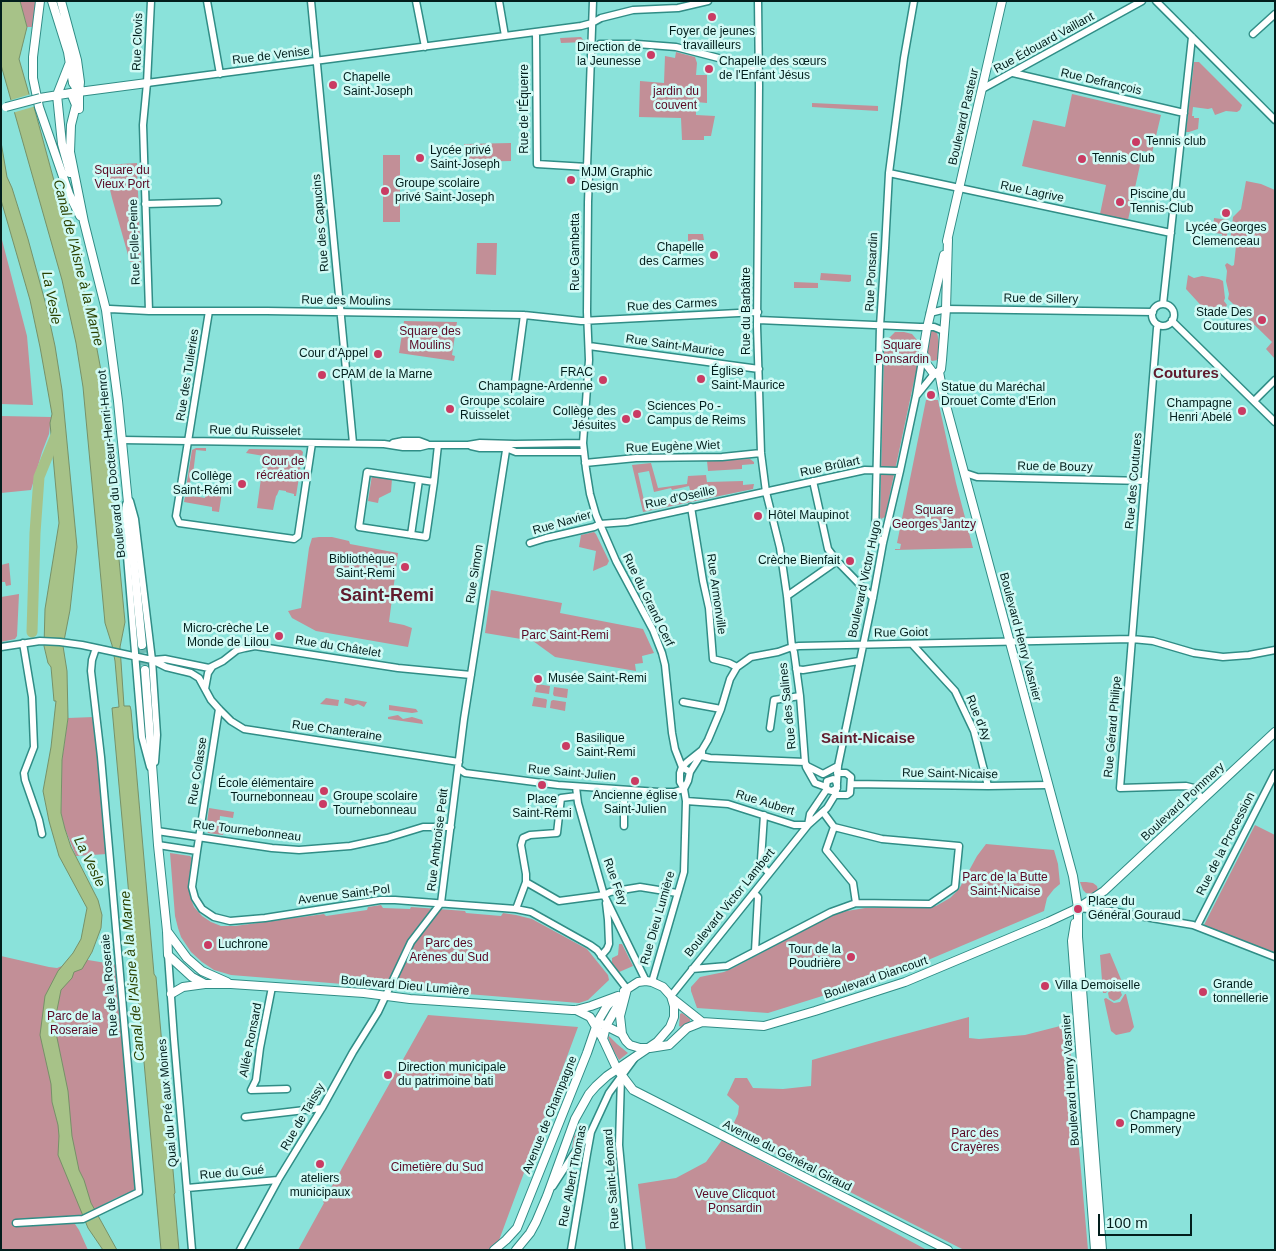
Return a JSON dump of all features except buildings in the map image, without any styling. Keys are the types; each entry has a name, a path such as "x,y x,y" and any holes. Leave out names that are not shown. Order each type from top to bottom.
{"main road":[{"name":"Boulevard du Docteur-Henri-Henrot","path":"40,1 33,57 33,78 40,107 70,194 84,222"},
{"path":"52,1 68,52 75,93"},
{"name":"Boulevard du Docteur-Henri-Henrot","path":"61,1 77,60 80,82 75,93 79,109 75,135 75,175 84,222 106,310 118,401 142,645"},
{"name":"Boulevard Pasteur","path":"927,328 1002,1"},
{"path":"70,62 57,95 62,144 77,209"},
{"name":"Rue de Venise","path":"4,108 57,95 147,83"},
{"name":"Boulevard Pasteur","path":"946,308 948,238"},
{"name":"Boulevard Henry Vasnier","path":"936,373 941,369 946,308"},
{"name":"Boulevard Victor Hugo","path":"923,352 927,328"},
{"name":"Boulevard Henry Vasnier","path":"923,352 925,362 936,373 944,398 1070,865 1078,908 1078,937 1102,1250"},
{"path":"145,670 158,845 168,931 168,955 192,977 204,984"},
{"name":"Boulevard Pommery","path":"1078,908 1106,889 1275,732"},
{"name":"Boulevard Henry Vasnier","path":"1078,908 1072,939 1095,1250"},
{"name":"Boulevard Diancourt","path":"702,1022 764,1026 775,1023 905,982 1078,908"},
{"path":"168,931 187,958 202,971 231,984"},
{"path":"603,1039 606,1026 627,989 638,982 649,981 663,987 672,998 702,1022 687,1028 669,1045 640,1048 630,1045 622,1034 620,1016 627,989"},
{"name":"Boulevard Dieu Lumière","path":"172,994 183,987 204,984 231,984 410,999 576,1010"},
{"name":"Avenue de Champagne","path":"494,1250 517,1228 597,1024 607,1006 627,989"},
{"path":"576,1010 618,996"},
{"path":"650,1048 670,1028 674,1017 672,998"},
{"path":"576,1010 590,1017 597,1024 619,1073"},
{"path":"597,1024 622,1034"},
{"name":"Avenue de Champagne","path":"516,1250 530,1233 536,1222 579,1111 589,1094 596,1086 619,1073 634,1058 650,1048"},
{"name":"Avenue du Général Giraud","path":"619,1073 633,1090 948,1250"}],"street":[{"name":"Rue Clovis","path":"147,83 151,1"},
{"path":"207,1 220,74"},
{"name":"Rue des Capucins","path":"312,1 344,312 353,443"},
{"path":"416,1 425,47"},
{"path":"499,1 505,36"},
{"name":"Rue Gambetta","path":"583,443 589,346 587,320 589,175 587,167 592,30 589,24 593,1"},
{"name":"Rue de Venise","path":"147,83 536,32 589,24 600,18 633,10 678,8 708,1"},
{"name":"Rue du Barbâtre","path":"758,1 758,320 761,453 766,492 780,548 792,647"},
{"name":"Rue Ponsardin","path":"883,543 875,535 880,326 889,173 904,58 914,1"},
{"name":"Rue Édouard Vaillant","path":"982,89 1142,1"},
{"path":"1156,1 1275,120"},
{"path":"1253,34 1275,14"},
{"name":"Rue de l'Équerre","path":"536,32 537,164 587,167"},
{"path":"1163,304 1192,37"},
{"path":"600,44 676,47 758,68"},
{"name":"Rue Defrançois","path":"1012,73 1184,113"},
{"name":"Rue Folle-Peine","path":"147,83 142,125 149,311"},
{"name":"Rue Lagrive","path":"889,173 1171,233"},
{"path":"145,204 218,202"},
{"path":"1163,304 1172,308 1174,314 1172,320 1166,325 1157,323 1153,318 1156,306 1163,304"},
{"name":"Rue de Sillery","path":"930,313 946,308 1153,312"},
{"name":"Rue des Moulins","path":"106,310 524,315 587,320"},
{"name":"Rue des Tuileries","path":"209,311 176,516 179,523 294,540 298,536 312,443"},
{"name":"Rue des Carmes","path":"587,320 758,312"},
{"path":"515,382 524,315"},
{"path":"758,320 934,327 944,331"},
{"path":"1172,320 1275,422"},
{"name":"Rue des Coutures","path":"1132,639 1158,328 1160,324"},
{"name":"Rue Saint-Maurice","path":"589,346 759,369"},
{"name":"Boulevard Victor Hugo","path":"837,769 883,543 916,396 923,352"},
{"name":"Boulevard Victor Hugo","path":"916,396 936,373"},
{"path":"1254,401 1275,380"},
{"name":"Rue du Ruisselet","path":"122,440 353,443 388,444 403,447 480,443 506,446 583,443"},
{"path":"583,443 592,505 600,524"},
{"path":"434,482 368,472 359,527 426,537 434,482 438,445"},
{"name":"Rue du Ruisselet","path":"506,446 516,452 584,452"},
{"name":"Rue Simon","path":"466,708 506,446"},
{"name":"Rue Eugène Wiet","path":"585,463 636,458 761,453"},
{"name":"Rue Brûlart","path":"766,492 865,470 900,471"},
{"name":"Rue de Bouzy","path":"965,472 977,477 1145,481"},
{"path":"411,535 419,480"},
{"path":"813,482 828,549 873,598"},
{"path":"127,489 124,520 133,656 142,737 153,778"},
{"path":"127,489 135,519 152,660 157,735 153,778"},
{"name":"Rue d'Oseille","path":"600,524 627,522 766,492"},
{"name":"Rue Armonville","path":"691,507 708,608 713,659 738,667"},
{"name":"Rue Navier","path":"530,543 600,524"},
{"name":"Rue du Grand Cerf","path":"600,524 624,576 653,630 662,653 672,733 675,749 682,767"},
{"path":"787,596 837,561"},
{"name":"Rue Goiot","path":"738,667 751,657 800,646 1132,639 1153,641 1194,653 1223,657 1275,650"},
{"name":"Rue Gérard Philipe","path":"1132,639 1120,788 1186,786 1194,788 1202,799"},
{"path":"1,647 40,641 60,642 152,660 165,659 209,668 204,690"},
{"path":"23,643 32,698 34,747 24,772 42,834"},
{"name":"Rue d'Ay","path":"912,644 954,691 974,731 988,786"},
{"name":"Rue du Châtelet","path":"209,668 237,650 256,646 398,668 471,675"},
{"name":"Rue des Salines","path":"792,647 800,696 804,762"},
{"name":"Rue de la Roseraie","path":"16,1223 83,1219 139,1192 102,757 91,670 96,648"},
{"name":"Rue Chanteraine","path":"152,660 166,667 191,673 199,678 204,690 219,709 231,721 244,729 388,750 459,765"},
{"path":"796,669 803,670 859,661"},
{"path":"684,789 690,772 708,740 721,709 730,679 738,667"},
{"path":"770,728 774,700 800,696"},
{"path":"683,702 721,709"},
{"name":"Rue Ambroise Petit","path":"386,996 411,942 441,904 466,708"},
{"name":"Rue Colasse","path":"199,837 219,709"},
{"path":"701,753 710,758 804,762 807,766 824,774 837,769 851,777 850,793 847,795 836,789 832,791 816,783 804,762"},
{"path":"690,772 682,767 691,757 701,753"},
{"name":"Rue Saint-Julien","path":"459,765 465,773 576,787 587,786 674,792 684,789"},
{"name":"Rue Dieu Lumière","path":"649,981 684,872 686,801 684,789 680,782 682,767"},
{"path":"808,824 813,808 826,788 826,783 837,769"},
{"path":"808,824 827,808 836,789 837,769"},
{"name":"Rue de la Procession","path":"1197,926 1275,773"},
{"path":"829,780 833,779 836,789"},
{"name":"Rue Saint-Nicaise","path":"851,784 1044,786 1048,784"},
{"name":"Rue Féry","path":"576,787 584,828 604,895 649,981"},
{"path":"624,790 624,826"},
{"path":"516,909 526,882 521,846 523,838 530,835 557,833 561,798 577,796"},
{"name":"Rue Aubert","path":"686,801 728,804 794,825 808,824"},
{"path":"692,969 728,966 831,912 856,903 930,904 955,887 959,846 882,839 834,826 823,812"},
{"path":"764,815 761,860 768,873"},
{"name":"Boulevard Victor Lambert","path":"672,998 692,969 808,824"},
{"path":"834,826 826,850 853,883 856,903"},
{"name":"Rue Tournebonneau","path":"157,831 272,848 303,850 350,846 387,838 423,827 451,827"},
{"name":"Avenue Saint-Pol","path":"199,837 192,887 195,898 202,909 214,918 230,921 265,918 380,900 516,909 532,912 597,950 627,989"},
{"name":"Rue Tournebonneau","path":"158,845 196,851"},
{"path":"526,882 559,901 604,895 610,892 640,887 677,893"},
{"path":"754,893 758,896 755,951"},
{"path":"601,956 608,949 609,944 604,895"},
{"path":"1078,908 1110,911 1197,926 1275,957"},
{"name":"Quai du Pré aux Moines","path":"168,955 192,1250"},
{"name":"Allée Ronsard","path":"272,987 256,1080 251,1090 287,1089"},
{"name":"Rue de Taissy","path":"240,1250 278,1180 386,996"},
{"name":"Rue Albert Thomas","path":"571,1250 591,1132 619,1073"},
{"name":"Rue Saint-Léonard","path":"619,1073 619,1145 629,1250"},
{"path":"245,1117 322,1108"},
{"path":"547,1196 575,1152 591,1132"},
{"name":"Rue du Gué","path":"187,1188 278,1180"}],"green space":[{"path":"20,1 36,1 33,27 27,27"},
{"path":"581,37 585,42 561,43 560,38"},
{"name":"jardin du couvent","path":"676,52 695,57 697,63 696,75 707,75 707,103 696,102 696,115 715,116 711,136 704,136 704,140 682,140 681,118 639,117 640,81 664,83 665,56 675,58"},
{"path":"1194,62 1199,62 1242,105 1237,112 1226,111 1215,115 1212,108 1193,107 1192,116 1199,118 1198,129 1186,132"},
{"name":"Tennis Club","path":"1072,94 1161,115 1152,153 1143,151 1128,220 1100,214 1106,185 1022,166 1033,120 1065,127"},
{"path":"812,103 878,106 878,111 812,107"},
{"path":"511,143 511,161 465,162 464,144"},
{"path":"383,155 400,155 400,222 383,222"},
{"name":"Square du Vieux Port","path":"137,163 141,263 130,262 104,165"},
{"path":"1246,181 1261,184 1275,190 1275,359 1266,349 1272,342 1228,299 1225,265 1227,263 1232,266 1234,265 1236,246 1230,242 1233,217 1241,209"},
{"path":"1214,218 1229,220 1226,243 1221,242 1222,234 1215,233 1216,228 1213,228"},
{"path":"688,234 703,234 704,240 688,241"},
{"path":"1,236 27,336 33,405 1,404"},
{"path":"477,243 497,243 496,275 476,274"},
{"path":"821,273 851,275 851,281 820,280"},
{"path":"1188,275 1194,278 1202,276 1223,281 1224,301 1227,305 1224,310 1218,313 1212,308 1207,312 1186,289"},
{"path":"794,282 818,283 818,288 794,288"},
{"name":"Square des Moulins","path":"404,321 457,322 452,355 455,356 454,361 399,353"},
{"path":"931,330 937,333 940,350 938,360 932,361 926,354"},
{"name":"Square Ponsardin","path":"895,332 912,334 917,340 920,353 885,517 881,519 884,352 886,342"},
{"name":"Square Georges Jantzy","path":"926,400 938,400 956,483 973,548 895,550 900,549 901,544 897,543"},
{"path":"1,416 51,417 49,434 31,490 1,493"},
{"path":"206,448 206,451 196,450 193,474 198,475 198,480 191,478 189,488 192,492 185,494 192,450"},
{"name":"Cour de récréation","path":"249,449 301,450 303,452 296,496 279,490 273,510 257,508 264,456 246,453"},
{"path":"750,459 754,464 742,465 742,469 708,471 707,461"},
{"path":"651,463 658,488 687,484 688,476 706,475 707,482 743,481 743,485 754,484 753,489 643,512 632,465","holes":["649,471 654,492 689,486 692,498 675,501 674,499 645,505 638,473"]},
{"path":"372,475 392,479 391,492 379,498 378,503 368,501"},
{"path":"206,490 222,492 219,512 212,511 212,507 184,502 185,497 205,498"},
{"path":"594,532 609,561 607,565 593,571 596,551 579,547 581,535"},
{"path":"332,537 349,541 350,544 398,553 389,622 412,628 408,647 316,631 292,618 288,611 301,608 312,538"},
{"path":"9,563 11,585 6,586 5,582 1,582 1,565"},
{"name":"Parc Saint-Remi","path":"491,590 562,603 560,613 643,629 654,653 642,656 643,663 635,664 636,671 555,657 533,641 485,633"},
{"path":"19,594 17,636 15,639 1,642 1,597"},
{"path":"537,684 550,686 549,694 535,692"},
{"path":"554,687 568,689 567,698 554,696"},
{"path":"534,697 546,699 546,708 532,706"},
{"path":"326,698 339,700 338,706 320,704"},
{"path":"345,698 367,702 364,707 358,704 353,706 344,703"},
{"path":"551,701 566,702 565,711 550,708"},
{"path":"389,705 416,709 418,712 389,710"},
{"path":"398,715 403,719 412,717 422,720 423,724 388,719 388,717"},
{"path":"94,717 107,854 76,856 61,813 62,760 68,718"},
{"path":"209,808 234,812 233,818 220,816 219,829 224,830 223,835 208,833 206,830"},
{"path":"1255,825 1275,835 1275,953 1204,925"},
{"name":"Parc de la Butte Saint-Nicaise","path":"986,844 1054,850 1058,864 1060,884 1047,898 1044,911 902,971 768,1013 697,1008 691,987 700,977 733,968 831,916 841,912 865,908 936,906 950,898 959,889 977,856"},
{"name":"Parc des Arènes du Sud","path":"170,853 190,856 192,858 188,886 194,907 202,916 221,926 235,926 324,914 326,916 367,910 368,907 381,905 383,908 410,909 411,907 501,916 503,913 532,919 587,949 608,975 609,980 588,1000 579,1003 231,975 214,970 202,962 191,952 181,937 175,916"},
{"path":"1080,882 1093,883 1097,886 1098,890 1091,894 1086,893"},
{"path":"619,944 622,944 633,966 617,973 612,965 612,958 618,955"},
{"path":"1110,953 1125,989 1123,990 1117,985 1110,986 1106,993 1103,993 1100,955"},
{"name":"Parc de la Roseraie","path":"1,956 57,968 62,966 70,957 118,965 135,1190 82,1216 71,1218 88,1250 1,1250"},
{"path":"1116,987 1122,995 1114,1001 1109,998 1108,993"},
{"path":"1125,994 1134,1027 1130,1032 1116,1035 1111,1031 1104,999 1106,998 1114,1003 1120,1002"},
{"path":"682,1013 690,1019 690,1022 681,1027 679,1026 680,1014"},
{"name":"Cimetière du Sud","path":"428,1015 578,1027 498,1243 489,1250 298,1250 323,1202"},
{"name":"Parc des Crayères","path":"969,1017 969,1038 979,1039 1025,1035 1068,1024 1088,1250 964,1250 730,1131 738,1114 739,1106 727,1095 735,1078 747,1078 753,1088 783,1089 811,1086 812,1060"},
{"path":"609,1036 628,1053 619,1060 612,1048"},
{"path":"580,1124 581,1137 572,1149 574,1137"},
{"name":"Veuve Clicquot Ponsardin","path":"722,1140 927,1250 646,1250 638,1184 676,1178 706,1162"}],"shaded area":[{"path":"1,1 20,1 27,27 19,59 34,107 91,317 102,376 125,622 120,647 124,706 130,706 131,710 179,1250 161,1250 112,708 119,707 115,661 105,623 83,387 76,343 62,280 1,65"},
{"path":"1,142 7,177 28,239 46,305 62,390 77,547 70,610 63,646 67,671 68,718 62,760 61,813 71,847 98,900 102,915 101,928 92,952 82,969 74,972 72,978 61,990 55,1028 68,1091 72,1136 79,1170 91,1203 117,1250 103,1250 88,1228 58,1155 58,1125 40,1035 45,996 58,971 73,953 81,939 87,908 59,856 43,791 51,747 56,701 54,701 51,667 48,663 44,646 45,609 59,523 50,423 52,414 30,300 1,200"}],"pier":[{"path":"31,94 36,106 12,113 8,101"}],"waterway":[{"name":"La Vesle","path":"32,632 39,477 57,433"}],"tunnel":[{"path":"142,645 145,670"}],"place":[{"name":"Foyer de jeunes travailleurs","path":"712,17"},
{"name":"Direction de la Jeunesse","path":"651,55"},
{"name":"Chapelle des sœurs de l'Enfant Jésus","path":"709,69"},
{"name":"Chapelle Saint-Joseph","path":"333,85"},
{"name":"Tennis club","path":"1136,142"},
{"name":"Lycée privé Saint-Joseph","path":"420,158"},
{"name":"Tennis Club","path":"1082,159"},
{"name":"MJM Graphic Design","path":"571,180"},
{"name":"Groupe scolaire privé Saint-Joseph","path":"385,191"},
{"name":"Piscine du Tennis-Club","path":"1120,202"},
{"name":"Lycée Georges Clemenceau","path":"1226,213"},
{"name":"Chapelle des Carmes","path":"714,255"},
{"name":"Stade Des Coutures","path":"1262,320"},
{"name":"Cour d'Appel","path":"378,354"},
{"name":"CPAM de la Marne","path":"322,375"},
{"name":"Église Saint-Maurice","path":"701,379"},
{"name":"FRAC Champagne-Ardenne","path":"603,380"},
{"name":"Statue du Maréchal Drouet Comte d'Erlon","path":"931,395"},
{"name":"Groupe scolaire Ruisselet","path":"450,409"},
{"name":"Champagne Henri Abelé","path":"1242,411"},
{"name":"Sciences Po - Campus de Reims","path":"637,414"},
{"name":"Collège des Jésuites","path":"626,419"},
{"name":"Collège Saint-Rémi","path":"242,484"},
{"name":"Hôtel Maupinot","path":"758,516"},
{"name":"Crèche Bienfait","path":"850,561"},
{"name":"Bibliothèque Saint-Remi","path":"405,567"},
{"name":"Micro-crèche Le Monde de Lilou","path":"279,636"},
{"name":"Musée Saint-Remi","path":"538,679"},
{"name":"Basilique Saint-Remi","path":"566,746"},
{"name":"Ancienne église Saint-Julien","path":"635,781"},
{"name":"Place Saint-Remi","path":"542,785"},
{"name":"École élémentaire Tournebonneau","path":"324,791"},
{"name":"Groupe scolaire Tournebonneau","path":"323,804"},
{"name":"Place du Général Gouraud","path":"1078,909"},
{"name":"Luchrone","path":"208,945"},
{"name":"Tour de la Poudrière","path":"851,957"},
{"name":"Villa Demoiselle","path":"1045,986"},
{"name":"Grande tonnellerie","path":"1203,992"},
{"name":"Direction municipale du patrimoine bati","path":"388,1075"},
{"name":"Champagne Pommery","path":"1120,1123"},
{"name":"ateliers municipaux","path":"320,1164"}],"district":[{"name":"Coutures","path":"1186,374"},
{"name":"Saint-Remi","path":"387,596"},
{"name":"Saint-Nicaise","path":"868,739"}],"water label":[{"name":"Canal de l'Aisne à la Marne","path":"78,263"},
{"name":"Canal de l'Aisne à la Marne","path":"133,976"}]}
